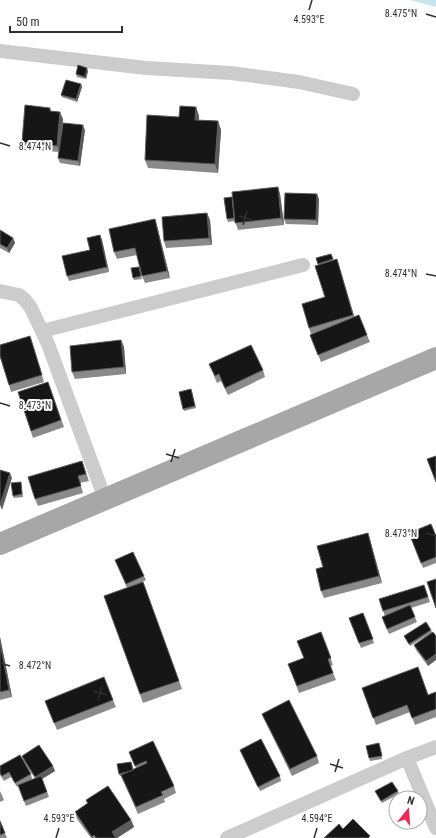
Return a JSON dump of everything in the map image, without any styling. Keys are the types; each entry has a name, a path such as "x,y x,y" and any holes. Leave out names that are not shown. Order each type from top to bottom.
{"main road":[{"path":"0,544 436,358"}],"street":[{"path":"0,51 146,68 247,75 300,82 353,94"},
{"path":"42,330 303,265"},
{"path":"0,291 19,295 26,300 31,308 48,344 105,499"},
{"path":"227,838 407,758 436,747"},
{"path":"407,758 436,828"}],"water":[{"path":"410,0 436,0 436,7"}],"building":[{"path":"78,65 87,68 85,77 76,74"},
{"path":"66,80 81,84 76,99 61,95"},
{"path":"25,105 50,108 50,111 60,112 57,146 22,142"},
{"path":"180,106 196,107 195,120 218,121 215,164 145,160 147,115 179,117"},
{"path":"63,123 83,125 78,161 58,158"},
{"path":"278,187 281,218 235,223 232,192"},
{"path":"285,193 317,194 316,220 284,219"},
{"path":"232,197 234,218 227,219 224,198"},
{"path":"207,213 209,238 164,241 162,217"},
{"path":"155,219 167,271 142,276 135,248 114,252 109,229"},
{"path":"0,230 13,238 7,248 0,244"},
{"path":"100,235 107,267 67,276 62,256 90,250 87,238"},
{"path":"331,254 333,259 318,264 316,258"},
{"path":"337,259 353,315 309,328 302,304 325,297 315,266"},
{"path":"139,267 141,276 133,278 131,268"},
{"path":"359,315 367,335 318,355 310,335"},
{"path":"30,336 42,375 9,385 0,356 0,345"},
{"path":"121,340 124,367 72,372 70,346"},
{"path":"251,345 263,370 225,388 219,374 215,376 209,364"},
{"path":"48,382 61,420 31,431 18,392"},
{"path":"191,389 195,406 183,409 179,392"},
{"path":"436,456 436,482 427,459"},
{"path":"82,461 86,474 78,476 81,486 35,499 28,477"},
{"path":"0,470 10,473 0,505"},
{"path":"21,482 22,494 13,496 11,483"},
{"path":"431,524 436,536 436,557 421,563 409,533"},
{"path":"368,533 379,576 321,591 316,569 323,567 317,546"},
{"path":"133,552 144,576 126,584 115,560"},
{"path":"436,579 436,608 427,582"},
{"path":"143,582 179,681 140,694 104,596"},
{"path":"424,585 428,597 383,611 379,599"},
{"path":"410,605 415,617 387,629 382,617"},
{"path":"363,613 373,639 359,643 349,618"},
{"path":"426,622 431,630 409,644 404,636"},
{"path":"321,632 331,658 328,659 333,673 297,686 288,664 304,658 297,641"},
{"path":"433,632 436,636 436,654 426,661 414,645"},
{"path":"0,643 9,690 0,692"},
{"path":"418,667 428,695 436,692 436,709 412,718 407,705 373,718 362,688"},
{"path":"104,677 113,700 54,723 45,701"},
{"path":"289,700 317,756 290,769 262,714"},
{"path":"261,739 280,776 258,787 240,750"},
{"path":"153,741 174,786 161,792 163,795 136,807 121,775 147,763 146,761 135,766 129,752"},
{"path":"379,743 382,756 369,758 366,746"},
{"path":"39,745 53,766 35,777 22,756"},
{"path":"20,755 31,774 15,783 9,772 2,776 0,773 0,766"},
{"path":"131,762 133,770 119,774 117,764"},
{"path":"41,776 47,792 24,801 18,785"},
{"path":"392,782 397,790 388,790 388,797 381,801 375,791"},
{"path":"108,786 131,820 112,832 116,838 96,838 94,835 92,837 75,812 88,803 86,800"},
{"path":"353,819 370,836 368,838 324,838 339,824 343,829"},
{"path":"0,821 5,833 0,835"}]}
